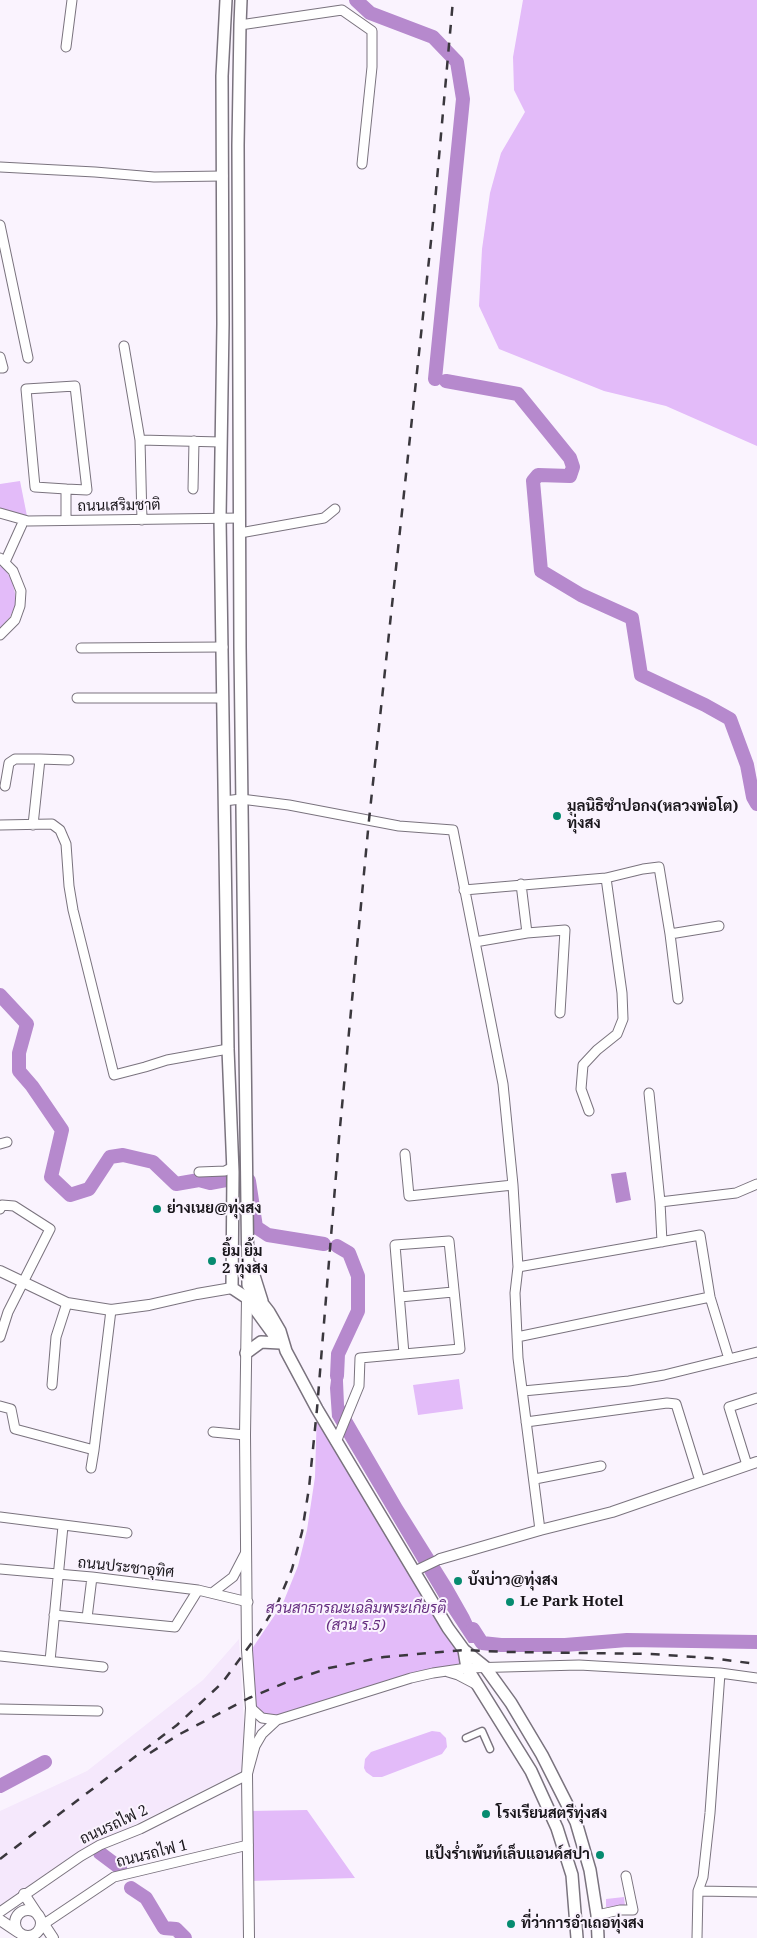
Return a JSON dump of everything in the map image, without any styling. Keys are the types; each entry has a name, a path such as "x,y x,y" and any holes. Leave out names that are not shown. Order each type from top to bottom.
{"main road":[{"path":"226,0 222,76 220,518 228,1050 233,1170 232,1288 247,1298 283,1347 417,1569 448,1628 464,1650 486,1667 511,1702 531,1735 576,1822 590,1870 597,1915 598,1938"},
{"path":"241,0 241,799 247,1119 247,1258 248,1285 280,1331 283,1347"},
{"path":"247,1258 263,1304"},
{"path":"246,1353 260,1342 283,1347"},
{"path":"464,1650 467,1668 531,1772 557,1828 572,1875 577,1938"}],"street":[{"path":"66,47 72,0"},
{"path":"240,25 342,10 372,30 372,67 362,164"},
{"path":"0,167 154,177 223,176"},
{"path":"0,225 28,358"},
{"path":"124,346 140,440 142,520"},
{"path":"0,357 2,368 0,368"},
{"path":"75,386 87,490 66,490 35,487 26,390 75,386"},
{"path":"140,440 221,442"},
{"path":"193,489 194,442"},
{"path":"66,490 66,520"},
{"path":"240,533 324,518 335,510"},
{"name":"ถนนเสริมชาติ","path":"0,512 24,520 240,518"},
{"path":"0,635 15,620 21,599 17,577 2,560 24,520"},
{"path":"81,648 223,647"},
{"path":"77,698 223,698"},
{"path":"5,786 8,763 15,759 69,760"},
{"path":"33,825 40,759"},
{"path":"224,801 241,799 289,805 399,826 453,830 503,1084 513,1185 518,1267 515,1293 517,1337 540,1530"},
{"path":"0,825 52,824 60,830 66,844 68,878 73,910 114,1075 145,1068 167,1060 228,1050"},
{"path":"464,890 606,878 659,867 678,999"},
{"path":"589,1111 581,1088 583,1065 597,1050 617,1034 623,1019 622,993 606,878"},
{"path":"521,884 527,932"},
{"path":"670,934 719,926"},
{"path":"475,942 527,932 564,930 560,1012"},
{"path":"649,1093 662,1242"},
{"path":"405,1154 409,1196 513,1185"},
{"path":"199,1172 233,1170"},
{"path":"660,1202 736,1193 757,1184"},
{"path":"0,1209 2,1205 14,1206 50,1228 22,1283 4,1312 0,1337"},
{"path":"518,1267 700,1235 710,1297 729,1359"},
{"path":"338,1439 359,1386 360,1358 460,1349 449,1241 395,1245 404,1354"},
{"path":"0,1271 67,1303 110,1310 149,1305 232,1288"},
{"path":"248,1285 246,1353 247,1672 251,1708 247,1775 249,1938"},
{"path":"400,1297 453,1292"},
{"path":"517,1337 637,1314 710,1297"},
{"path":"52,1385 56,1337 67,1303"},
{"path":"91,1468 110,1310"},
{"path":"523,1391 628,1381 757,1352"},
{"path":"417,1569 440,1559 540,1530 612,1512 752,1464 729,1407 757,1398"},
{"path":"526,1422 667,1403 676,1404 700,1482"},
{"path":"0,1406 12,1409 15,1429 94,1450"},
{"path":"213,1432 246,1435"},
{"path":"535,1479 601,1466"},
{"path":"0,1517 127,1533"},
{"path":"50,1661 63,1526"},
{"path":"212,1593 233,1577 248,1548"},
{"name":"ถนนประชาอุทิศ","path":"0,1569 92,1577 198,1590 248,1602"},
{"path":"87,1618 92,1577"},
{"path":"54,1615 175,1627 198,1590"},
{"path":"0,1656 103,1667"},
{"path":"247,1775 256,1743 267,1728 277,1720 433,1673 486,1667 579,1666 720,1673 757,1678"},
{"path":"433,1673 450,1672 458,1674 477,1686"},
{"path":"697,1938 698,1891 702,1877 710,1813 720,1673"},
{"path":"251,1708 262,1718 277,1720"},
{"path":"0,1710 98,1711"},
{"path":"466,1738 482,1731 490,1749"},
{"name":"ถนนรถไฟ 2","path":"0,1912 24,1894 100,1845 140,1829 247,1775"},
{"name":"ถนนรถไฟ 1","path":"42,1920 114,1877 248,1845"},
{"path":"597,1915 620,1910 632,1910 626,1876"},
{"path":"698,1891 757,1892"},
{"path":"24,1894 53,1938"},
{"path":"24,1937 16,1925 19,1914 30,1910 35,1912 42,1920"},
{"path":"0,1920 24,1937"},
{"path":"24,1937 36,1933 42,1920"}],"shaded area":[{"path":"626,1172 631,1200 616,1203 611,1174"},
{"path":"334,1356 342,1357 344,1405 402,1505 452,1585 482,1643 469,1643 440,1599 332,1417 330,1388"},
{"path":"239,1639 244,1726 242,1771 134,1825 0,1906 0,1811 87,1771 203,1680"}],"green space":[{"path":"523,0 757,0 757,446 666,406 604,391 499,349 479,306 482,249 490,193 501,153 525,112 514,90 513,57"},
{"path":"20,481 28,521 0,513 0,484"},
{"path":"0,566 5,569 12,581 15,593 15,606 10,617 0,628"},
{"path":"459,1379 463,1409 418,1415 413,1385"},
{"name":"สวนสาธารณะเฉลิมพระเกียรติ (สวน ร.5)","path":"317,1409 448,1628 467,1668 433,1673 277,1720 251,1708 247,1656 283,1603 298,1566 307,1530 315,1477"},
{"path":"432,1731 440,1732 446,1738 447,1747 442,1754 382,1777 373,1777 366,1772 364,1768 365,1759 371,1752"},
{"path":"307,1810 355,1878 249,1881 248,1811"},
{"path":"624,1897 625,1906 606,1907 606,1899"}],"waterway":[{"path":"356,0 370,13 433,37 457,62 463,99 435,379"},
{"path":"446,381 518,394 570,458 573,467 570,476 538,475 533,481 541,571 581,595 632,618 641,675 730,719 747,765 753,797 757,804"},
{"path":"0,995 27,1024 19,1053 19,1071 32,1086 62,1130 51,1177 70,1195 89,1189 110,1157 123,1155 153,1162 176,1184 199,1180 210,1183 226,1180 249,1181 256,1227 268,1235 324,1244"},
{"path":"337,1246 349,1253 358,1276 358,1311 338,1354 337,1376"},
{"path":"473,1629 482,1643 501,1645 565,1645 627,1640 757,1642"},
{"path":"0,1786 45,1762"},
{"path":"100,1853 120,1868"},
{"path":"131,1888 146,1898 164,1928 176,1929 185,1938"}],"railway":[{"path":"0,1859 177,1725 222,1683 259,1633 278,1602 292,1569 302,1532 309,1488 317,1409 339,1138 369,820 434,213 453,0"},
{"path":"150,1753 178,1735 249,1698 287,1682 329,1668 384,1657 464,1650 651,1654 710,1658 757,1664"}],"place":[{"name":"มูลนิธิซำปอกง(หลวงพ่อโต) ทุ่งสง","path":"557,816"},
{"name":"ย่างเนย@ทุ่งสง","path":"157,1209"},
{"name":"ยิ้ม ยิ้ม 2 ทุ่งสง","path":"212,1261"},
{"name":"บังบ่าว@ทุ่งสง","path":"458,1581"},
{"name":"Le Park Hotel","path":"510,1602"},
{"name":"โรงเรียนสตรีทุ่งสง","path":"486,1814"},
{"name":"แป้งร่ำเพ้นท์เล็บแอนด์สปา","path":"600,1855"},
{"name":"ที่ว่าการอำเถอทุ่งสง","path":"511,1924"}]}
